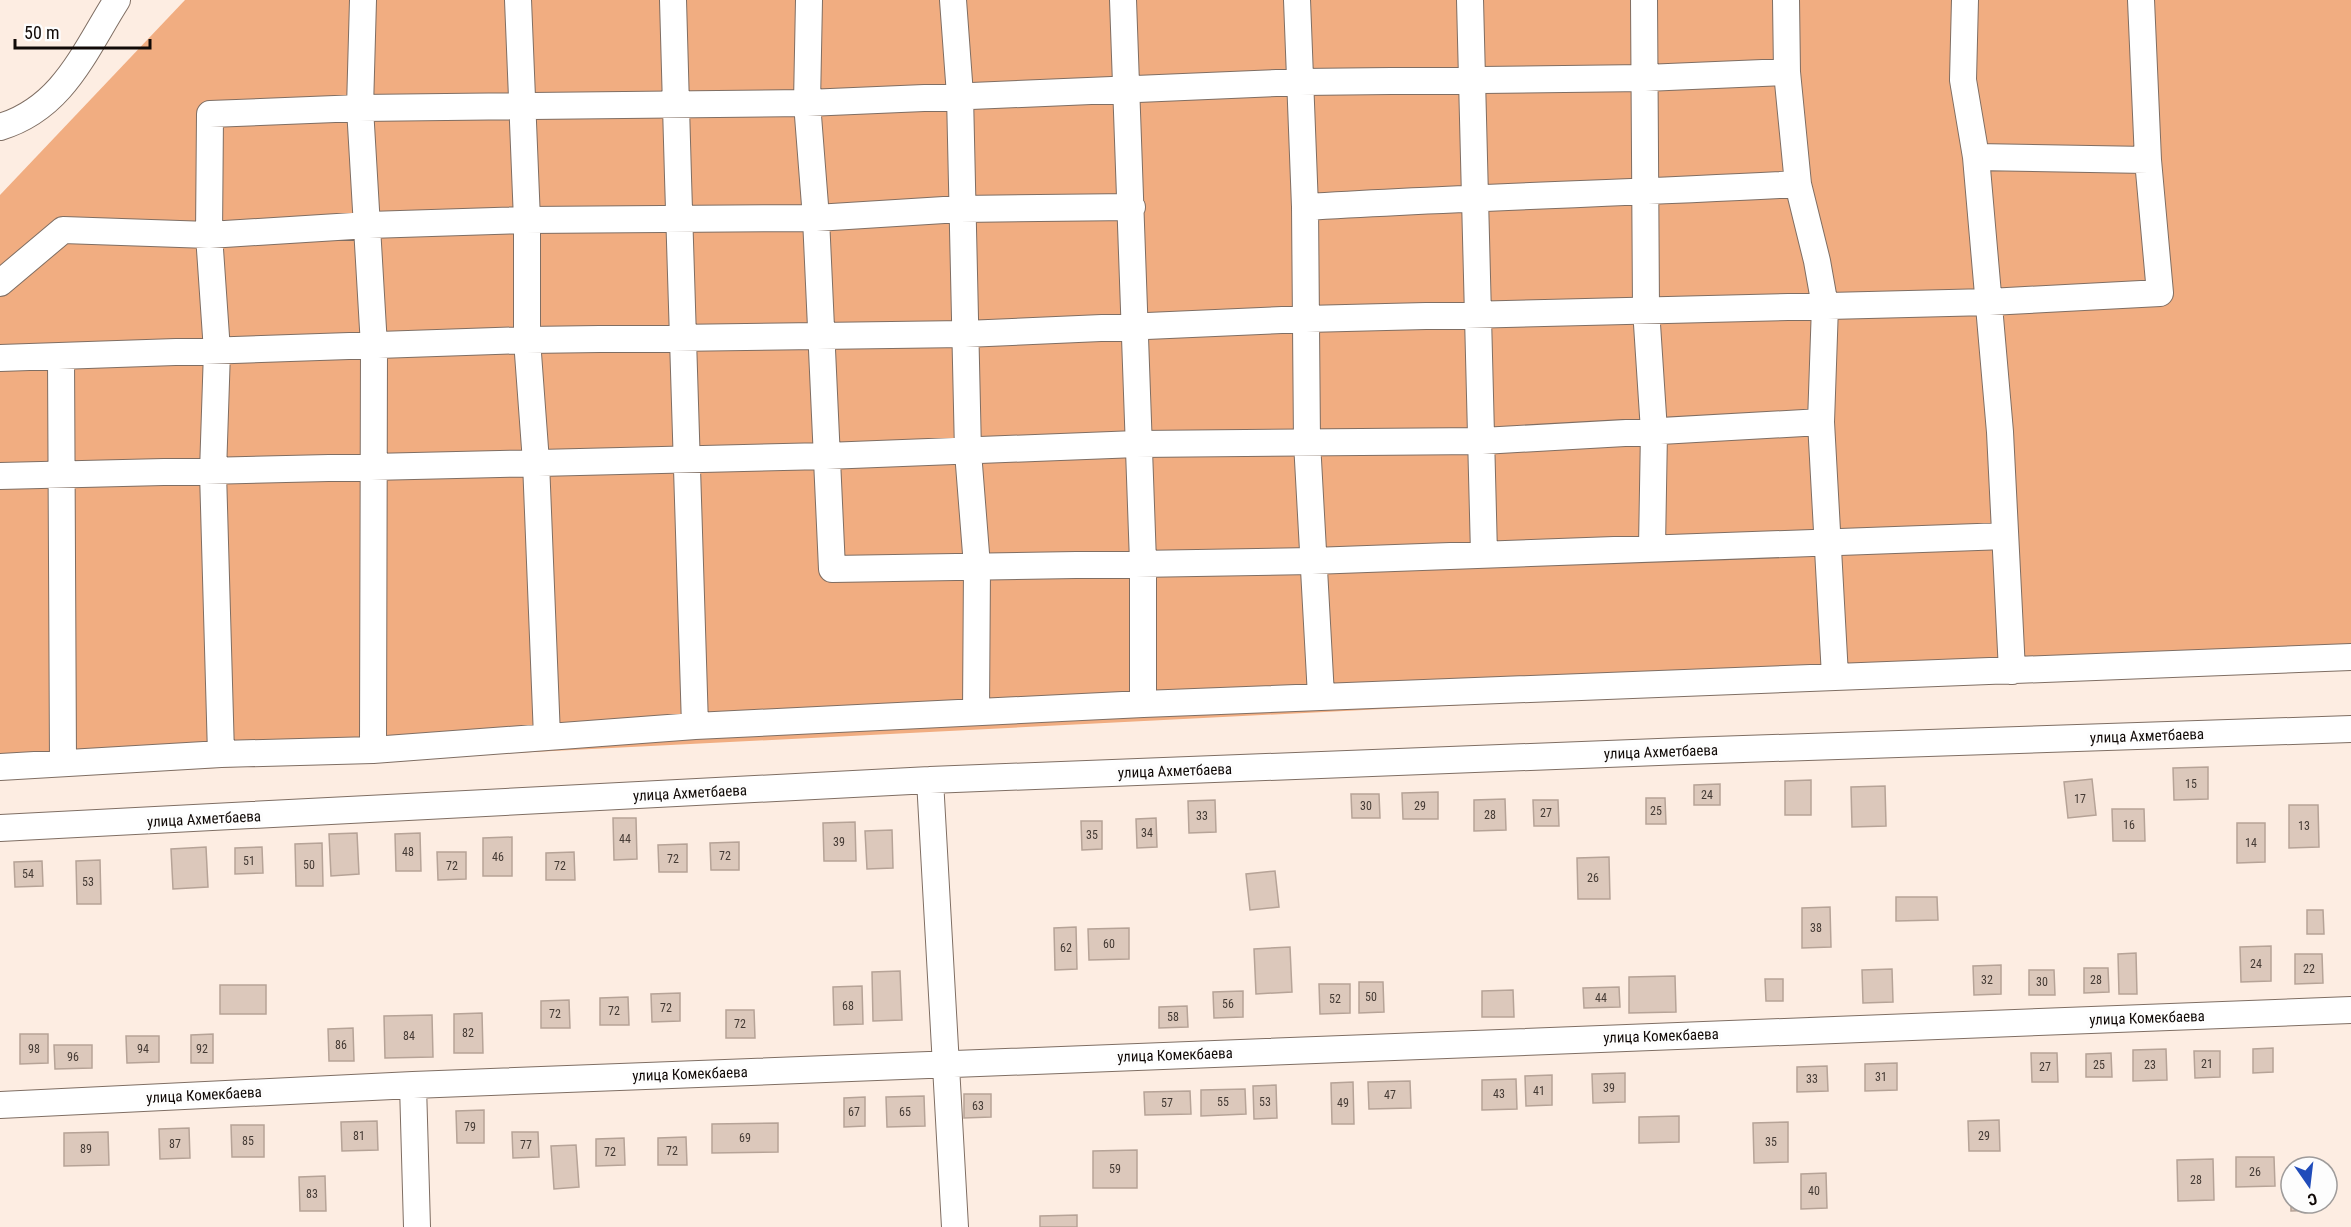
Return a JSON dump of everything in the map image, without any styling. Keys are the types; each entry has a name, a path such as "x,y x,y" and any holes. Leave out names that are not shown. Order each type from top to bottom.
{"street":[{"path":"0,127 39,110 59,91 117,0"},
{"path":"363,0 360,108 369,225 374,346 373,750"},
{"path":"518,0 527,220 527,340 536,462 547,737"},
{"path":"674,0 684,338 685,459 695,726"},
{"path":"809,0 807,103 816,218 832,569 1143,562 1312,561 1826,540 2005,536"},
{"path":"953,0 960,95 960,209 968,452 977,566 976,712"},
{"path":"1124,0 1137,444 1143,562 1143,704"},
{"path":"1297,0 1305,207 1306,442 1321,696"},
{"path":"1470,0 1470,81 1479,313 1484,554"},
{"path":"1644,0 1646,309 1654,431 1652,547"},
{"path":"1786,0 1787,72 1798,184 1817,261 1825,306 1821,422 1835,676"},
{"path":"1965,0 1963,80 1976,157 2000,432 2012,671"},
{"path":"0,358 527,340 965,334 1134,325 1479,313 1989,302 2160,293 2148,160 2140,0"},
{"path":"221,754 213,472 217,351 209,235 210,114 360,108 807,103 1301,82 1645,78 1787,72"},
{"path":"1976,157 2148,160"},
{"path":"1305,207 1474,196 1646,192 1798,184"},
{"path":"0,283 63,230 209,235 369,225 527,220 816,218 960,209 1131,207"},
{"path":"61,357 63,763"},
{"path":"0,476 826,456 1137,444 1482,441 1821,422"},
{"path":"0,767 221,754 373,750 695,726 1143,704 2351,657"},
{"name":"улица Ахметбаева","path":"0,828 930,780 1696,750 2351,729"},
{"path":"930,780 955,1227"},
{"name":"улица Комекбаева","path":"0,1106 413,1085 2351,1010"},
{"path":"413,1085 417,1227"}],"shaded area":[{"path":"185,0 2351,0 2351,660 0,779 0,195"}],"building":[{"path":"2208,767 2208,799 2174,800 2173,768"},
{"path":"2092,779 2096,815 2068,818 2064,782"},
{"path":"1811,780 1811,815 1785,815 1785,781"},
{"path":"1720,784 1720,805 1694,805 1694,785"},
{"path":"1885,786 1886,826 1852,827 1851,787"},
{"path":"1438,792 1438,819 1403,819 1402,793"},
{"path":"1351,794 1379,794 1380,818 1352,818"},
{"path":"1646,798 1665,798 1666,824 1646,824"},
{"path":"1505,799 1506,830 1474,831 1474,800"},
{"path":"1215,800 1216,832 1189,833 1188,801"},
{"path":"1533,800 1558,800 1559,826 1534,826"},
{"path":"2289,805 2318,805 2319,847 2289,848"},
{"path":"2112,809 2144,809 2145,841 2113,841"},
{"path":"613,818 636,818 637,859 614,860"},
{"path":"1156,818 1157,847 1137,848 1136,819"},
{"path":"1081,821 1102,821 1102,849 1082,850"},
{"path":"855,822 856,861 824,861 823,823"},
{"path":"2237,823 2265,823 2265,862 2237,863"},
{"path":"892,830 893,868 867,869 865,831"},
{"path":"357,833 359,874 331,876 329,834"},
{"path":"420,833 421,871 396,871 395,834"},
{"path":"512,837 512,876 483,876 483,838"},
{"path":"739,842 739,870 711,870 710,843"},
{"path":"322,843 323,886 296,886 295,844"},
{"path":"687,844 687,872 659,872 658,845"},
{"path":"206,847 208,887 173,889 171,849"},
{"path":"262,847 263,873 235,874 235,848"},
{"path":"437,852 466,852 466,879 438,880"},
{"path":"574,852 575,880 546,880 546,853"},
{"path":"1609,857 1610,899 1578,899 1577,858"},
{"path":"100,860 101,904 77,904 76,861"},
{"path":"42,861 43,886 15,887 14,862"},
{"path":"1275,871 1279,907 1250,910 1246,874"},
{"path":"1896,897 1937,897 1938,920 1896,921"},
{"path":"1830,907 1831,947 1802,948 1802,908"},
{"path":"2307,910 2323,910 2324,934 2307,934"},
{"path":"1076,927 1077,969 1055,970 1054,928"},
{"path":"1129,928 1129,959 1089,960 1088,929"},
{"path":"2271,946 2271,981 2241,982 2240,947"},
{"path":"1290,947 1292,992 1256,994 1254,949"},
{"path":"2136,953 2137,994 2119,994 2118,954"},
{"path":"2295,954 2322,954 2323,983 2295,984"},
{"path":"2001,965 2001,994 1974,995 1973,966"},
{"path":"2084,968 2108,968 2109,992 2084,993"},
{"path":"1892,969 1893,1002 1863,1003 1862,970"},
{"path":"2029,970 2054,970 2055,995 2029,995"},
{"path":"900,971 902,1020 873,1021 872,972"},
{"path":"1675,976 1676,1012 1629,1013 1629,977"},
{"path":"1765,979 1783,979 1783,1001 1766,1001"},
{"path":"1359,982 1383,982 1384,1012 1359,1013"},
{"path":"1319,984 1350,984 1350,1013 1320,1014"},
{"path":"220,985 266,985 266,1014 220,1014"},
{"path":"862,986 863,1024 834,1025 833,987"},
{"path":"1619,987 1620,1007 1584,1008 1583,988"},
{"path":"1513,990 1514,1017 1482,1017 1482,991"},
{"path":"1243,991 1243,1017 1214,1018 1213,992"},
{"path":"680,993 680,1021 652,1022 651,994"},
{"path":"628,997 629,1025 600,1025 600,998"},
{"path":"569,1000 570,1028 541,1028 541,1001"},
{"path":"1187,1006 1188,1027 1159,1028 1159,1007"},
{"path":"726,1010 754,1010 755,1038 726,1038"},
{"path":"482,1013 483,1053 454,1053 454,1014"},
{"path":"432,1015 433,1057 385,1058 384,1016"},
{"path":"353,1028 354,1061 329,1061 328,1029"},
{"path":"20,1034 48,1034 48,1063 20,1064"},
{"path":"213,1034 213,1063 191,1063 191,1035"},
{"path":"126,1036 159,1036 159,1062 127,1063"},
{"path":"54,1045 92,1045 92,1068 55,1069"},
{"path":"2273,1048 2273,1072 2253,1073 2253,1049"},
{"path":"2166,1049 2167,1080 2133,1081 2133,1050"},
{"path":"2194,1051 2220,1051 2220,1077 2195,1078"},
{"path":"2031,1053 2057,1053 2058,1082 2032,1082"},
{"path":"2111,1053 2112,1077 2086,1077 2086,1054"},
{"path":"1897,1063 1897,1090 1865,1091 1865,1064"},
{"path":"1827,1066 1828,1091 1797,1092 1797,1067"},
{"path":"1625,1073 1625,1102 1593,1103 1592,1074"},
{"path":"1552,1075 1552,1105 1526,1106 1525,1076"},
{"path":"1516,1079 1517,1109 1482,1110 1482,1080"},
{"path":"1410,1081 1411,1108 1369,1109 1368,1082"},
{"path":"1353,1082 1354,1124 1332,1124 1331,1083"},
{"path":"1276,1085 1277,1118 1254,1119 1253,1086"},
{"path":"1245,1089 1246,1114 1201,1116 1201,1090"},
{"path":"1190,1091 1191,1114 1145,1115 1144,1092"},
{"path":"964,1094 991,1094 991,1117 964,1118"},
{"path":"924,1096 925,1126 887,1127 886,1097"},
{"path":"865,1097 865,1126 844,1127 844,1098"},
{"path":"484,1110 484,1143 457,1143 456,1111"},
{"path":"1679,1116 1679,1142 1639,1143 1639,1117"},
{"path":"1999,1120 2000,1151 1969,1151 1968,1121"},
{"path":"377,1121 378,1150 342,1151 341,1122"},
{"path":"1788,1122 1788,1162 1754,1163 1753,1123"},
{"path":"778,1123 778,1152 712,1153 712,1124"},
{"path":"231,1125 264,1125 264,1157 232,1157"},
{"path":"189,1128 190,1158 160,1159 159,1129"},
{"path":"108,1132 109,1165 64,1166 64,1133"},
{"path":"512,1132 538,1132 539,1157 513,1158"},
{"path":"686,1137 687,1165 658,1165 658,1138"},
{"path":"624,1138 625,1165 596,1166 596,1139"},
{"path":"576,1145 579,1187 554,1189 551,1146"},
{"path":"1137,1150 1137,1188 1093,1188 1093,1151"},
{"path":"2236,1157 2274,1157 2275,1186 2236,1187"},
{"path":"2213,1159 2214,1200 2178,1201 2177,1160"},
{"path":"1826,1173 1827,1208 1801,1209 1801,1174"},
{"path":"325,1176 326,1211 300,1211 299,1177"},
{"path":"1077,1215 1077,1227 1040,1227 1040,1216"}]}
